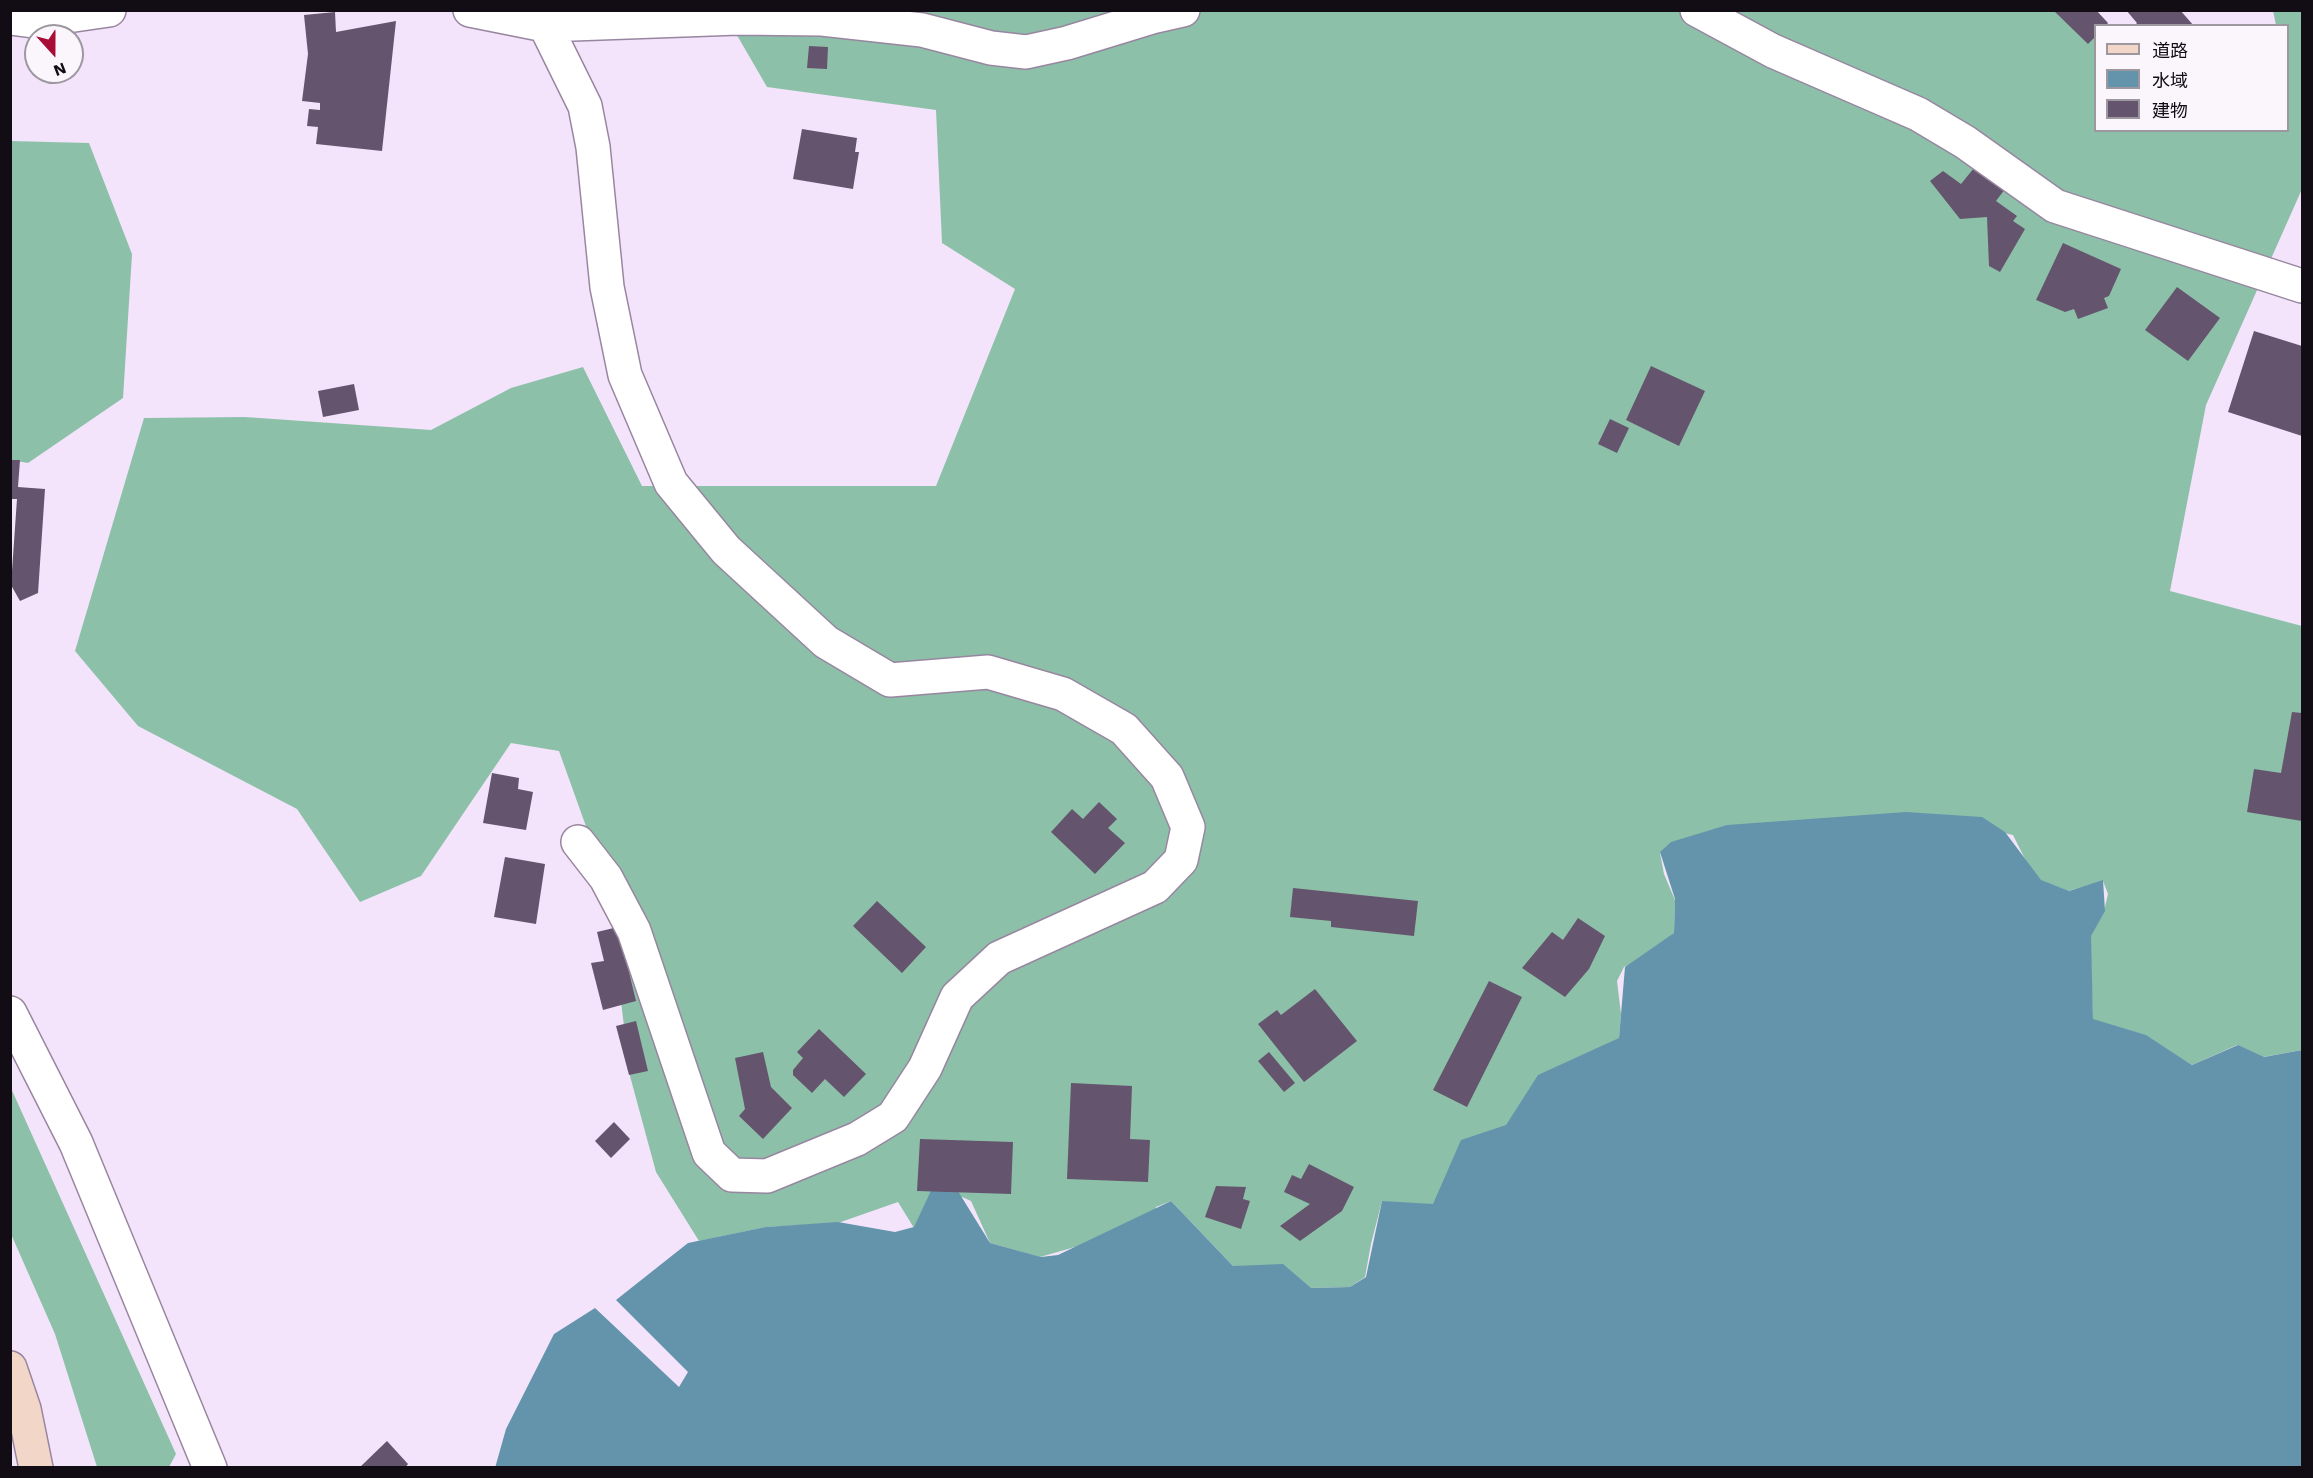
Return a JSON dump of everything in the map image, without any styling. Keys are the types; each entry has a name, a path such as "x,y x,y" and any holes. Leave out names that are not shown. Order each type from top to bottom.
{"street":[{"path":"10,18 33,21 109,10"},
{"path":"470,10 545,25 738,18 822,19 922,30 991,48 1026,52 1067,43 1183,10"},
{"path":"1697,10 1773,51 1918,114 1965,142 2055,206 2302,286"},
{"path":"545,25 585,106 593,147 607,287 625,375 671,483 726,549 826,642 890,680 988,672 1063,694 1124,729 1167,777 1188,827 1181,860 1155,887 999,958 957,997 925,1068 893,1117 856,1139 767,1176 732,1175 709,1153 634,931 606,878 578,842"},
{"path":"10,1013 76,1143 210,1467"},
{"path":"10,1368 24,1409 36,1467"}],"green space":[{"path":"723,11 2074,11 2094,29 2094,132 2289,132 2289,24 2276,24 2273,11 2302,11 2302,189 2206,405 2170,591 2302,626 2302,1050 2263,1057 2237,1045 2192,1065 2145,1035 2093,1020 2090,937 2104,911 2108,894 2103,881 2068,891 2041,881 2029,867 2013,835 1727,826 1671,843 1660,853 1664,874 1675,900 1674,933 1653,954 1624,967 1617,981 1621,1014 1619,1038 1581,1064 1538,1076 1506,1126 1433,1205 1416,1209 1382,1201 1365,1277 1350,1287 1310,1288 1233,1266 1171,1201 1156,1207 1145,1247 1113,1252 1075,1247 1040,1257 990,1243 971,1201 962,1197 929,1204 914,1228 898,1202 838,1223 767,1227 699,1241 656,1172 630,1076 607,885 559,751 511,743 421,876 360,902 297,809 138,726 75,651 144,418 245,417 431,430 511,388 583,367 642,486 936,486 1015,289 942,243 936,110 767,87"},
{"path":"10,141 89,143 132,254 123,398 28,463 11,460"},
{"path":"10,1086 176,1454 169,1467 97,1467 55,1334 11,1234"}],"water":[{"path":"1906,812 1982,817 2005,832 2041,880 2069,891 2103,880 2105,911 2091,936 2093,1019 2146,1035 2192,1065 2238,1045 2264,1057 2302,1050 2302,1467 495,1468 506,1429 554,1334 595,1308 679,1387 688,1372 616,1300 688,1243 766,1227 838,1222 895,1232 914,1227 936,1180 948,1175 990,1243 1041,1257 1058,1255 1171,1201 1233,1266 1283,1264 1311,1288 1350,1287 1366,1277 1382,1201 1433,1204 1461,1140 1506,1125 1538,1075 1619,1038 1625,967 1674,933 1675,899 1660,852 1671,842 1727,825"}],"building":[{"path":"2053,10 2096,10 2108,23 2094,24 2094,38 2088,44"},
{"path":"2126,10 2180,10 2192,24 2136,24"},
{"path":"335,12 336,32 396,21 382,151 316,144 318,127 307,126 309,109 320,110 320,103 302,101 308,54 304,15"},
{"path":"809,46 828,47 827,69 807,68"},
{"path":"802,129 857,138 855,152 859,152 853,189 793,179"},
{"path":"1974,168 2005,189 1996,201 2017,216 2013,221 2025,229 2000,272 1989,266 1987,217 1960,219 1930,181 1943,171 1961,184"},
{"path":"2063,243 2121,269 2109,296 2104,298 2108,308 2078,319 2074,309 2065,312 2036,300"},
{"path":"2177,287 2220,318 2188,361 2145,330"},
{"path":"2254,331 2302,346 2302,436 2228,412"},
{"path":"1651,366 1705,391 1679,446 1626,420"},
{"path":"354,384 359,410 323,417 318,391"},
{"path":"1610,419 1629,428 1617,453 1598,444"},
{"path":"10,460 20,460 18,487 45,489 38,593 20,601 11,585 17,499 10,499"},
{"path":"2292,712 2302,713 2302,821 2247,812 2254,769 2281,773"},
{"path":"492,773 519,778 518,789 533,792 526,830 483,823"},
{"path":"1099,802 1117,819 1108,828 1125,843 1095,874 1051,832 1072,809 1083,819"},
{"path":"505,857 545,864 536,924 494,917"},
{"path":"1293,888 1418,901 1414,936 1331,927 1331,921 1290,917"},
{"path":"877,901 926,947 902,973 853,926"},
{"path":"1578,918 1605,936 1589,969 1565,997 1522,968 1552,932 1563,940"},
{"path":"618,927 636,1001 603,1010 591,963 604,961 597,932"},
{"path":"1489,981 1522,997 1467,1107 1433,1090"},
{"path":"1315,989 1357,1041 1304,1082 1258,1024 1277,1010 1281,1015"},
{"path":"636,1021 648,1071 629,1075 616,1026"},
{"path":"819,1029 866,1074 844,1097 825,1079 812,1093 793,1075 793,1070 803,1058 797,1052"},
{"path":"763,1052 771,1087 792,1108 763,1139 739,1116 745,1109 735,1058"},
{"path":"1269,1052 1295,1083 1284,1092 1258,1061"},
{"path":"1071,1083 1132,1086 1130,1139 1150,1140 1148,1182 1067,1179"},
{"path":"614,1122 630,1139 611,1158 595,1141"},
{"path":"920,1139 1013,1142 1011,1194 917,1191"},
{"path":"1309,1164 1354,1187 1342,1211 1300,1241 1280,1226 1310,1204 1284,1192 1292,1175 1301,1179"},
{"path":"1216,1186 1246,1187 1243,1199 1250,1201 1241,1229 1205,1217"},
{"path":"387,1441 408,1464 405,1468 359,1468"}]}
